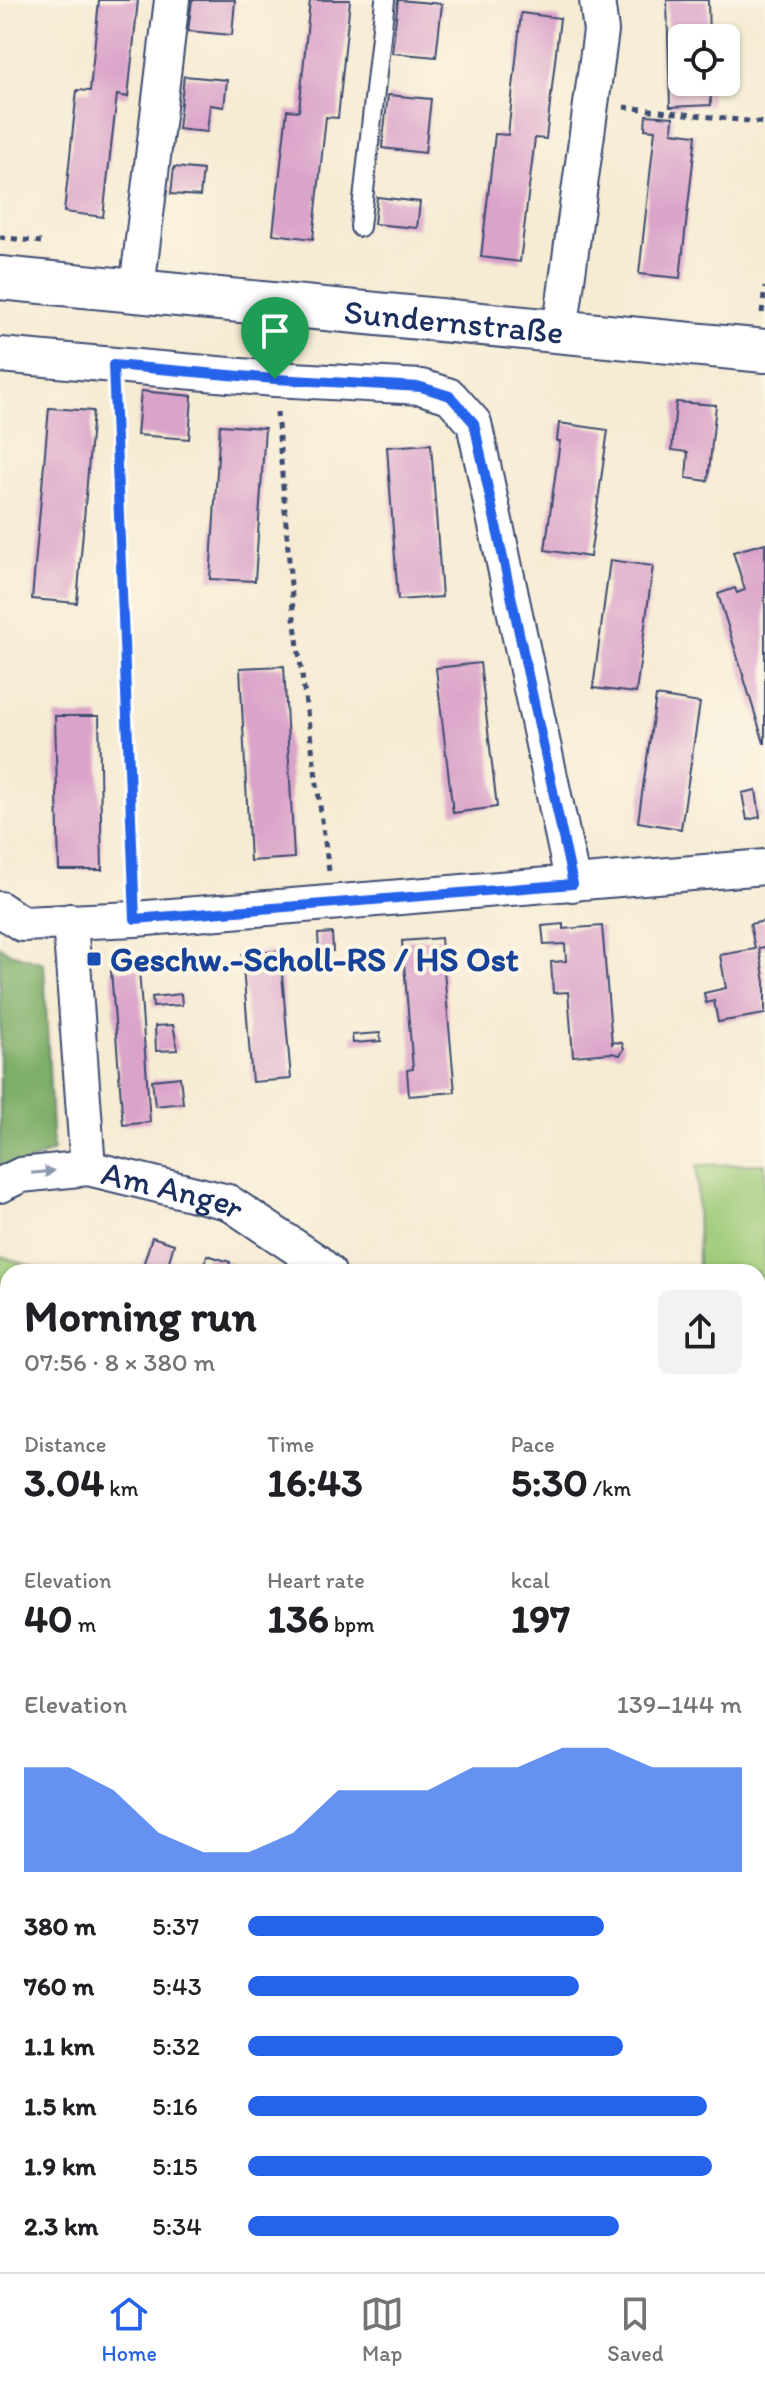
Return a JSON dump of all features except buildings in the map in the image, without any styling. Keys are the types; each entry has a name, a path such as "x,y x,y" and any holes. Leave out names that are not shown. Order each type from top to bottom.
{"street":[{"path":"137,289 172,0"},
{"path":"560,332 601,31 597,0"},
{"name":"Sundernstraße","path":"0,278 560,332 763,336"},
{"path":"0,355 275,379 421,387 450,396 474,423 573,884"},
{"path":"0,909 22,924 135,919 334,905 765,867"},
{"path":"70,921 88,1168"},
{"name":"Am Anger","path":"0,1185 21,1175 88,1168 228,1202 319,1264"}],"lane":[{"path":"360,227 385,0"}],"path":[{"path":"591,103 765,123"},
{"path":"763,336 765,287"},
{"path":"113,365 135,919"},
{"path":"275,379 293,610 334,905"}],"green space":[{"path":"0,946 10,953 44,963 53,1151 8,1171 0,1166"},
{"path":"765,1164 765,1264 698,1264 697,1165"},
{"path":"0,1256 25,1264 0,1264"}],"place":[{"name":"Geschw.-Scholl-RS / HS Ost","path":"94,959"}],"route":[{"path":"113,365 275,379 421,387 450,396 474,423 573,884 135,919 113,365"}]}
